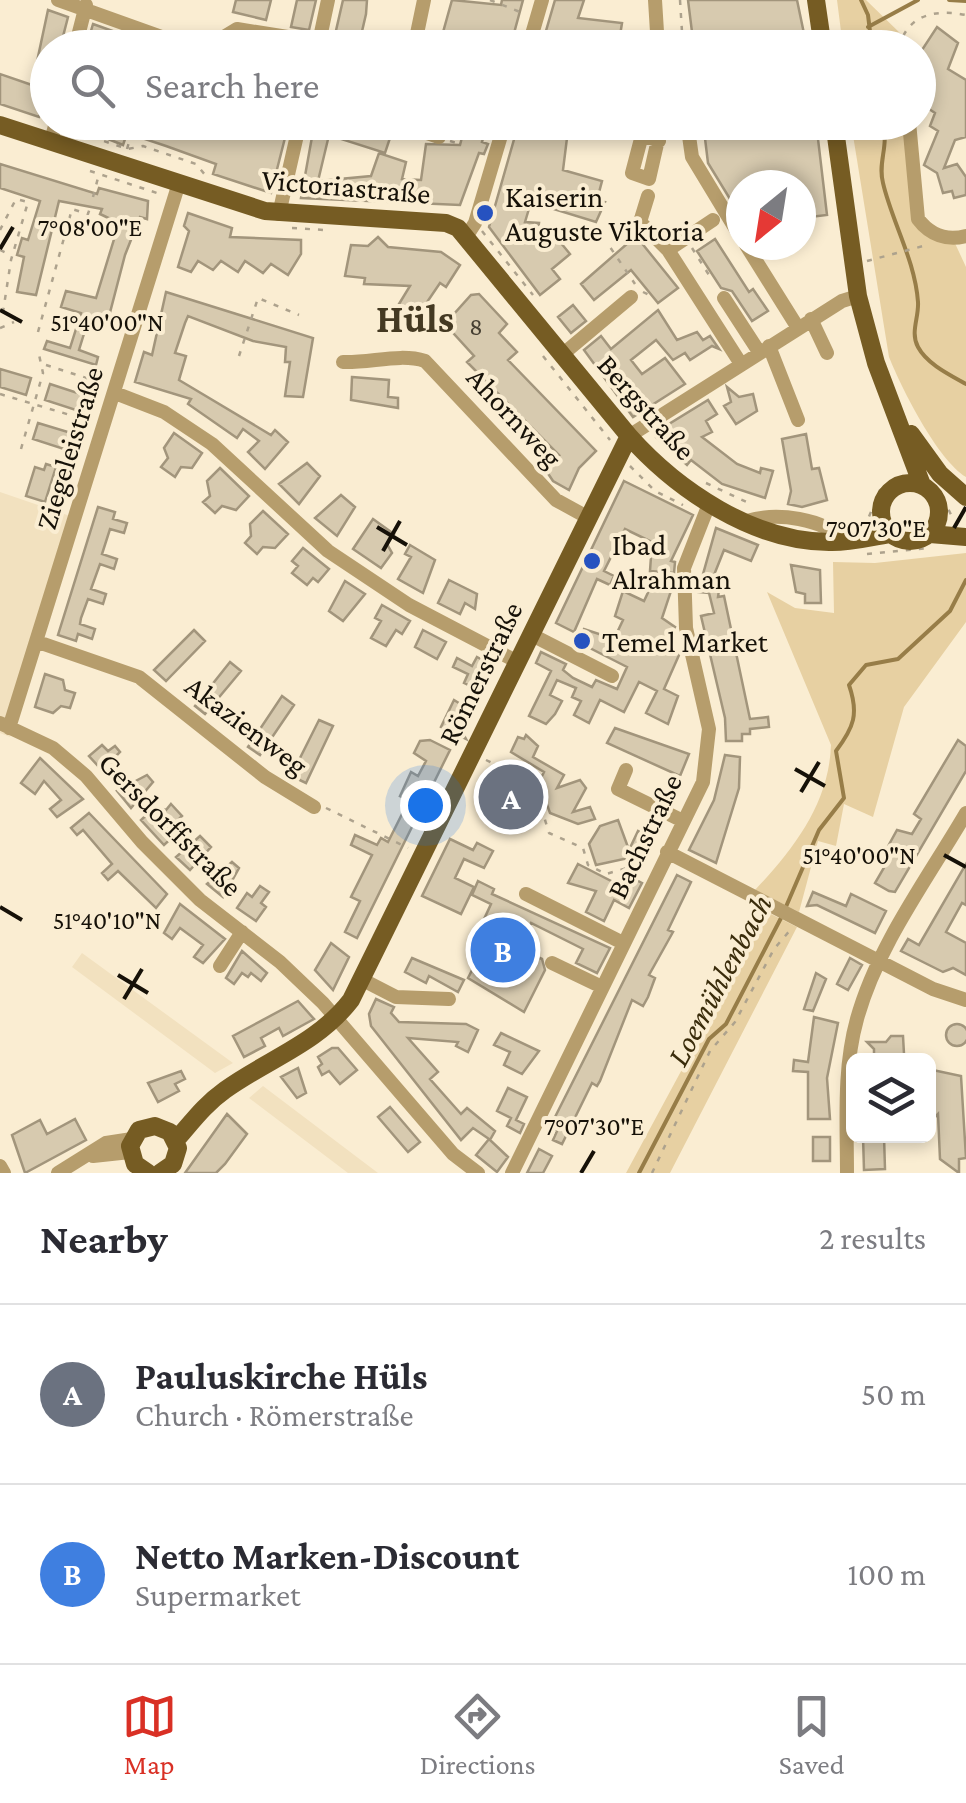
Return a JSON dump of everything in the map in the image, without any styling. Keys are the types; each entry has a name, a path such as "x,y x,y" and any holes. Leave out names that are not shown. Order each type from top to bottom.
{"main road":[{"path":"816,0 821,30"},
{"name":"Victoriastraße","path":"0,124 30,127"},
{"name":"Victoriastraße","path":"78,140 179,183 279,214 446,223 467,228"},
{"path":"836,140 858,296 876,363 908,441 906,478 886,496 886,526"},
{"name":"Bergstraße","path":"467,228 563,354 656,466 709,504 746,521 814,541 843,537"},
{"path":"898,415 940,474 966,497"},
{"name":"Römerstraße","path":"131,1146 135,1164 154,1173 177,1156 171,1135 194,1115 224,1090 316,1037 337,1018 361,980 629,436"},
{"path":"906,478 936,498 935,526"},
{"path":"843,537 886,526 914,542 935,526 966,524"},
{"path":"935,526 966,537"},
{"path":"131,1146 150,1126 171,1135"}],"street":[{"path":"58,0 86,5 148,30"},
{"path":"322,30 328,0"},
{"path":"418,30 424,0"},
{"path":"533,30 542,0"},
{"path":"654,0 656,30"},
{"path":"80,30 86,5"},
{"path":"234,30 261,30"},
{"path":"279,214 296,140"},
{"path":"467,228 499,140"},
{"path":"690,140 692,157 726,213"},
{"path":"910,140 918,219 927,230 959,238"},
{"name":"Ziegeleistraße","path":"5,726 38,642 179,183"},
{"path":"648,196 640,222 668,250 741,364"},
{"path":"668,250 713,220"},
{"path":"757,260 827,353"},
{"path":"563,354 628,294"},
{"path":"629,436 804,324 858,296"},
{"path":"724,298 764,349 798,420"},
{"name":"Ahornweg","path":"343,362 382,364 396,357 425,362 556,500 588,518"},
{"path":"116,390 164,412 212,444 328,551 409,604 516,660"},
{"name":"Bachstraße","path":"512,1173 703,782 710,728 686,628 684,568 709,504"},
{"path":"746,521 772,518 830,525 843,537"},
{"path":"530,634 612,676"},
{"name":"Akazienweg","path":"38,642 138,678 265,777 314,807"},
{"name":"Gersdorffstraße","path":"5,726 54,748 86,776 142,842 200,900 280,962 337,1018 454,1154 478,1173"},
{"path":"626,770 618,789 683,821"},
{"path":"847,1173 846,1073 857,1018 880,960 966,813"},
{"path":"667,852 966,1000"},
{"path":"526,894 623,943"},
{"path":"220,966 242,932"},
{"path":"552,963 602,987"},
{"path":"361,980 405,999 449,999"},
{"path":"58,1173 106,1143 131,1146"},
{"path":"0,1166 4,1173"}],"path":[{"path":"490,0 537,17"},
{"path":"680,0 682,30"},
{"path":"906,30 915,19 934,13 966,15"},
{"path":"92,140 127,149 143,146 196,164 209,179"},
{"path":"127,149 130,140"},
{"path":"92,196 99,174"},
{"path":"0,230 16,198 28,202 12,255 3,312"},
{"path":"38,332 72,209 88,214 91,204"},
{"path":"628,294 637,282 610,247 640,222"},
{"path":"467,228 536,299"},
{"path":"686,238 709,275"},
{"path":"864,265 913,248"},
{"path":"0,250 12,255"},
{"path":"239,356 258,298 299,315"},
{"path":"0,328 14,322"},
{"path":"21,449 44,364 38,350"},
{"path":"44,364 116,390"},
{"path":"0,394 105,426"},
{"path":"696,478 772,518"},
{"path":"843,537 865,522 880,490 906,478"},
{"path":"471,753 534,784 549,833 583,848 588,865 606,874 627,868 652,882"},
{"name":"Akazienweg","path":"314,807 333,808 422,855"},
{"path":"652,1173 710,1051 735,1022 774,949 799,919"}],"shaded area":[{"path":"837,0 866,0 897,30 841,30"},
{"path":"854,140 911,140 918,219 953,239 966,267 966,477 932,440 889,357"},
{"path":"0,492 76,518 10,737 0,733"},
{"path":"966,553 966,622 904,707 873,817 844,804 836,846 818,841 799,912 755,890 807,824 824,786 831,745 767,592 795,608 834,613 833,562 875,563"},
{"path":"767,912 797,927 670,1173 626,1173"},
{"path":"82,953 233,1063 215,1073 72,967"},
{"path":"263,1086 378,1173 348,1173 249,1098"}],"building":[{"path":"236,0 271,0 266,20 233,12"},
{"path":"297,0 316,0 309,30 291,27"},
{"path":"343,0 367,0 362,30 336,30"},
{"path":"452,0 501,5 502,0 523,0 515,30 444,30"},
{"path":"555,0 584,0 578,18 622,23 621,30 546,30"},
{"path":"688,0 797,0 803,30 692,30"},
{"path":"48,10 68,17 65,30 44,30"},
{"path":"937,27 958,43 948,69 966,80 966,137 955,140 944,168 957,164 966,177 966,195 954,198 952,191 943,193 937,173 924,165 938,131"},
{"path":"0,74 30,84 30,114 0,104"},
{"path":"148,140 284,140 271,193 213,174 216,164"},
{"path":"311,140 328,140 318,181 371,176 379,153 406,162 402,179 421,180 426,144 460,145 461,140 483,140 488,144 484,154 479,153 460,205 301,198"},
{"path":"345,140 389,140 385,153"},
{"path":"514,140 567,140 563,170 602,181 597,200 605,202 596,222 531,202 525,222 539,223 538,230 551,231 570,254 552,269 560,279 540,295 489,227"},
{"path":"705,140 818,140 827,215 816,216 816,170 726,170 726,192 708,163"},
{"path":"0,164 97,194 99,188 148,201 147,219 140,217 125,255 107,324 102,329 87,324 79,350 98,357 96,365 44,349 47,341 70,348 81,313 61,307 66,291 96,298 119,223 100,214 102,209 59,201 36,295 17,292 24,257 17,255 22,238 28,240 40,201 0,188"},
{"path":"188,213 232,228 230,237 301,240 301,254 288,275 271,264 263,273 245,261 238,272 221,261 213,270 198,261 191,272 178,267 189,231 184,226"},
{"path":"636,236 678,288 658,303 631,270 594,300 581,284"},
{"path":"378,237 388,247 441,252 460,265 446,287 440,283 417,317 399,304 410,286 364,284 365,278 345,276 351,245 368,246"},
{"path":"715,239 749,292 753,289 768,311 752,321 732,291 721,288 697,251"},
{"path":"166,292 313,338 303,397 285,396 290,362 285,362 286,347 253,341 188,316 185,323 175,353 186,356 179,380 271,435 275,430 288,442 265,469 248,452 259,441 243,429 237,438 188,404 191,399 135,382 144,352 152,355"},
{"path":"479,294 507,324 499,333 517,352 508,360 596,451 579,468 569,490 553,481 541,463 559,455 467,362 474,356 445,324 471,295"},
{"path":"573,305 586,321 571,333 558,317"},
{"path":"658,310 677,340 697,332 703,340 710,336 719,349 712,346 690,360 685,353 673,360 656,340 631,360 642,374 665,358 685,384 633,417 584,350 601,336 611,349"},
{"path":"0,369 31,378 26,395 0,387"},
{"path":"352,377 389,380 388,397 398,398 398,408 351,400"},
{"path":"50,384 90,397 85,413 45,400"},
{"path":"727,387 739,397 753,394 757,411 736,424 724,406 731,402"},
{"path":"708,400 717,414 706,421 712,432 702,437 737,464 760,473 761,468 773,471 765,498 722,484 691,460 687,465 656,437 656,432"},
{"path":"38,423 78,435 73,452 33,439"},
{"path":"174,433 202,453 192,468 181,467 175,477 161,467 168,458 164,448"},
{"path":"806,434 812,469 819,468 827,500 802,507 788,504 791,491 782,439"},
{"path":"307,463 320,476 299,504 279,484"},
{"path":"46,464 56,467 45,502 26,496 35,467 44,470"},
{"path":"220,468 249,496 236,510 222,506 215,513 203,502 210,496 207,481"},
{"path":"624,481 693,515 671,561 675,562 674,573 650,571 652,542 625,529 604,571 614,576 610,585 597,579 574,632 556,623"},
{"path":"341,495 355,507 337,536 315,518"},
{"path":"98,507 115,512 113,519 127,523 124,533 110,529 102,554 117,559 114,569 100,564 91,589 106,594 103,604 88,599 81,618 80,624 95,629 92,639 78,634 76,641 58,635"},
{"path":"263,511 288,534 275,548 263,547 257,554 245,543 251,536 250,524"},
{"path":"373,519 394,534 387,544 392,553 381,568 353,549"},
{"path":"716,528 758,545 751,561 724,550 714,575 721,576 718,597 724,596 750,719 768,717 769,727 750,729 750,734 742,734 742,741 726,741 725,718 701,616 714,613 709,593 698,592"},
{"path":"410,545 435,560 423,593 398,579 411,557 405,554"},
{"path":"303,548 329,569 318,582 313,578 307,585 292,573 298,566 292,561"},
{"path":"791,565 820,570 821,603 805,603 805,594 796,592"},
{"path":"449,580 477,594 475,609 465,603 460,614 438,603"},
{"path":"345,581 365,594 343,621 329,611"},
{"path":"653,582 671,591 662,618 675,627 665,648 679,655 664,689 678,696 668,724 646,713 657,691 639,682 624,712 600,700 589,723 574,715 581,701 572,697 576,688 557,680 550,695 562,701 555,714 546,724 529,716 551,671 536,663 541,652 566,664 563,670 573,678 592,687 596,680 617,689 627,667 578,642 584,629 614,639 623,620 615,616 623,591 644,601"},
{"path":"382,605 410,621 402,634 396,630 386,646 371,638 381,621 375,618"},
{"path":"194,630 205,641 166,681 154,670"},
{"path":"423,630 446,642 437,659 415,647"},
{"path":"477,657 492,665 479,690 464,683 468,674 453,667 457,658 472,666"},
{"path":"230,662 241,671 205,714 195,706"},
{"path":"45,674 63,680 65,690 75,693 70,708 61,706 53,713 35,707"},
{"path":"282,696 294,705 260,755 248,747"},
{"path":"454,700 470,710 460,728 466,739 441,727"},
{"path":"319,720 333,726 306,783 291,776"},
{"path":"615,728 689,754 680,776 607,743"},
{"path":"526,735 538,746 533,757 564,775 557,788 580,780 586,788 573,812 590,807 595,819 578,824 550,813 539,782 544,772 511,752 518,737 524,739"},
{"path":"430,740 450,750 357,938 345,932 360,901 351,897 372,855 351,845 355,835 377,845 381,838 388,842 409,800 400,796 411,772 418,776 426,761 414,753 420,741"},
{"path":"958,740 966,746 966,771 895,892 889,891 875,883 892,854 886,850 897,830 912,834 921,819 914,814"},
{"path":"102,745 108,751 115,746 120,752 114,758 120,765 108,777 89,756"},
{"path":"725,755 740,757 739,788 716,863 689,850 714,800"},
{"path":"40,758 83,799 57,817 50,809 61,800 44,781 35,794 21,783"},
{"path":"501,773 537,791 519,817 496,806 489,808 487,802"},
{"path":"147,775 153,782 131,808 117,791"},
{"path":"171,804 182,816 176,822 176,834 164,845 141,820 155,807 166,810"},
{"path":"89,813 167,894 156,908 118,871 108,880 102,873 112,864 83,830 77,835 71,828"},
{"path":"618,820 629,850 638,831 647,836 638,856 596,865 589,844 600,826"},
{"path":"200,836 211,847 190,870 176,857"},
{"path":"450,839 473,850 477,843 493,851 484,868 464,859 455,878 474,887 461,914 422,896"},
{"path":"232,862 239,868 223,897 207,884"},
{"path":"578,864 623,887 624,874 642,883 629,908 614,900 604,921 586,912 596,891 568,883"},
{"path":"966,864 966,905 962,903 946,932 966,943 966,975 953,968 943,972 901,951 908,939 919,945"},
{"path":"677,875 691,882 668,930 673,932 649,975 655,978 648,997 643,1006 632,1000 600,1081 597,1086 592,1083 562,1144 553,1140 557,1131 550,1127"},
{"path":"478,881 494,889 492,894 610,948 597,973 576,963 583,949 531,923 519,948 542,959 545,970 524,1012 468,978 490,935 479,930 491,904 472,895"},
{"path":"260,886 269,892 261,903 266,907 256,921 237,908 247,893 252,897"},
{"path":"813,892 846,906 851,894 886,911 875,933 817,905 807,906"},
{"path":"180,904 225,939 203,963 194,957 203,945 180,928 172,939 164,933"},
{"path":"331,943 349,957 333,990 315,970"},
{"path":"242,951 267,973 261,981 251,973 248,977 242,973 234,984 226,978"},
{"path":"412,958 464,980 458,992 429,976 426,983 405,972"},
{"path":"850,958 862,965 848,990 837,984"},
{"path":"816,973 826,979 813,1011 804,1009"},
{"path":"376,999 394,1007 391,1013 399,1022 466,1024 478,1030 468,1052 456,1046 458,1042 408,1038 438,1072 430,1079 461,1114 467,1108 495,1131 490,1140 508,1157 497,1172 476,1155 489,1139 473,1128 461,1140 371,1026 369,1014"},
{"path":"298,1001 314,1019 283,1036 279,1028 261,1038 265,1046 244,1057 233,1036"},
{"path":"814,1017 838,1023 827,1078 830,1119 808,1119 808,1072 793,1071 794,1060 808,1062"},
{"path":"949,1027 965,1027 965,1043 949,1043"},
{"path":"501,1033 539,1051 522,1074 504,1065 510,1052 494,1045"},
{"path":"891,1036 903,1036 904,1053 874,1053 867,1042 886,1042"},
{"path":"338,1048 357,1070 340,1084 329,1071 322,1075 318,1067 322,1064 318,1057"},
{"path":"298,1068 306,1093 297,1098 281,1077"},
{"path":"181,1071 185,1079 175,1084 179,1091 158,1102 148,1083"},
{"path":"936,1071 961,1076 966,1158 959,1159 959,1173 940,1159"},
{"path":"508,1088 527,1097 516,1120 524,1124 520,1133 507,1126 511,1118 497,1111"},
{"path":"390,1107 420,1142 408,1152 378,1117"},
{"path":"227,1114 247,1134 216,1173 185,1173"},
{"path":"75,1119 86,1140 25,1173 12,1135 40,1120 47,1134"},
{"path":"813,1137 830,1137 830,1161 813,1161"},
{"path":"863,1143 884,1143 885,1169 864,1170"},
{"path":"539,1149 552,1156 543,1173 527,1173"}],"waterway":[{"name":"Loemühlenbach","path":"861,0 870,30"},
{"path":"868,27 918,0"},
{"path":"949,0 966,1"},
{"name":"Loemühlenbach","path":"885,140 883,183 916,286 916,341 933,364 966,384"},
{"name":"Loemühlenbach","path":"785,909 819,830 844,798 836,751 853,720 849,685 866,665 898,659 950,611 966,580"},
{"name":"Loemühlenbach","path":"639,1173 709,1039 726,1024 781,918"}],"place":[{"name":"Kaiserin Auguste Viktoria","path":"485,213"},
{"name":"Ibad Alrahman","path":"592,561"},
{"name":"Temel Market","path":"582,641"},
{"name":"Pauluskirche Hüls","path":"511,797"},
{"name":"Netto Marken-Discount","path":"503,950"}],"district":[{"name":"Hüls","path":"415,318"}]}
